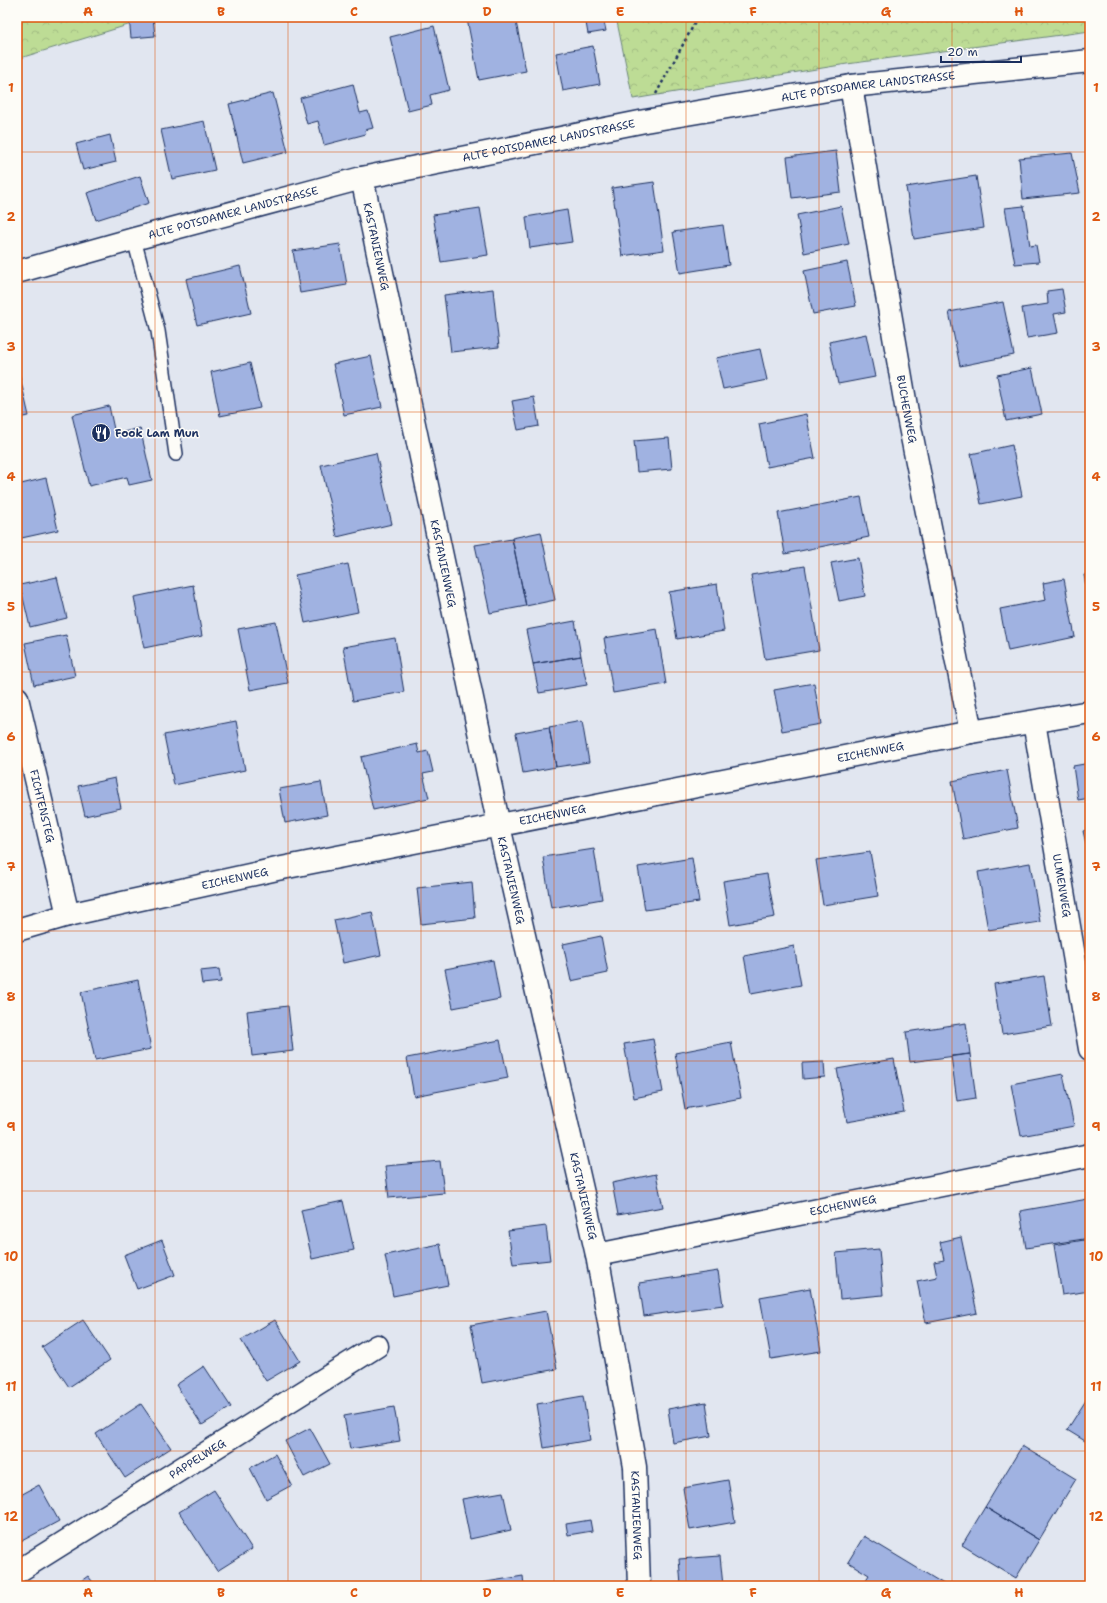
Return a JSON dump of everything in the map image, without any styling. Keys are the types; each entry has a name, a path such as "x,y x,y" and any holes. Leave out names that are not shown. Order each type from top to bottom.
{"street":[{"name":"ALTE POTSDAMER LANDSTRASSE","path":"17,272 362,178 645,121 851,86 1090,61"},
{"name":"BUCHENWEG","path":"851,86 907,412 971,732"},
{"name":"KASTANIENWEG","path":"362,178 499,826 597,1255 636,1468 639,1586"},
{"name":"FICHTENSTEG","path":"17,698 68,914"},
{"name":"EICHENWEG","path":"17,930 68,914 277,869 971,732 1090,712"},
{"name":"ULMENWEG","path":"1034,722 1090,1049"},
{"name":"ESCHENWEG","path":"597,1255 1090,1155"},
{"name":"PAPPELWEG","path":"17,1572 377,1346"}],"lane":[{"path":"134,239 158,331 176,454"}],"path":[{"path":"645,121 655,96 698,17"}],"green space":[{"path":"17,17 154,17 17,59"},
{"path":"616,17 1090,17 1090,31 847,64 633,99"}],"building":[{"path":"129,17 153,17 155,36 131,38"},
{"path":"482,17 515,17 526,71 479,80 467,19"},
{"path":"585,17 603,17 606,31 588,34"},
{"path":"434,26 449,90 430,95 432,105 408,111 390,37"},
{"path":"593,46 600,84 563,91 556,53"},
{"path":"353,84 360,113 368,111 373,128 365,130 366,134 324,145 318,121 307,124 300,98"},
{"path":"273,93 288,152 243,163 229,104"},
{"path":"204,121 215,170 172,179 161,130"},
{"path":"110,135 116,162 83,170 76,144"},
{"path":"836,151 841,192 792,198 787,157"},
{"path":"1072,153 1080,193 1023,199 1019,158"},
{"path":"140,176 149,203 96,220 87,193"},
{"path":"976,176 984,228 914,239 906,187"},
{"path":"654,182 664,250 622,256 612,188"},
{"path":"841,206 849,244 804,253 797,215"},
{"path":"1024,206 1030,246 1036,245 1039,262 1015,264 1005,208"},
{"path":"480,208 488,255 441,262 433,215"},
{"path":"567,210 572,242 530,248 526,217"},
{"path":"723,225 729,265 680,273 673,232"},
{"path":"340,244 347,285 300,293 293,251"},
{"path":"847,262 856,306 813,314 804,271"},
{"path":"240,266 251,313 197,325 186,279"},
{"path":"493,289 499,347 451,352 444,295"},
{"path":"1062,289 1066,312 1054,314 1058,333 1027,338 1022,308 1048,304 1047,291"},
{"path":"1003,302 1014,355 960,366 949,312"},
{"path":"866,334 875,377 838,384 829,342"},
{"path":"760,349 767,380 723,389 716,358"},
{"path":"371,356 382,407 344,415 333,364"},
{"path":"250,363 260,408 220,416 211,372"},
{"path":"17,364 29,416 17,418"},
{"path":"1032,368 1042,414 1006,421 997,375"},
{"path":"534,397 539,426 518,430 512,401"},
{"path":"109,406 115,434 140,428 152,480 129,485 127,477 89,486 72,415"},
{"path":"806,414 815,458 767,467 759,424"},
{"path":"669,438 672,469 637,472 634,441"},
{"path":"1012,445 1022,496 981,504 971,454"},
{"path":"376,453 392,524 337,537 321,465"},
{"path":"46,478 58,530 17,539 17,485"},
{"path":"861,497 869,537 785,554 778,513"},
{"path":"541,532 555,600 526,606 512,538"},
{"path":"512,539 526,606 490,613 475,545"},
{"path":"858,558 865,596 839,601 831,563"},
{"path":"348,564 358,612 305,623 295,575"},
{"path":"805,566 819,650 765,659 751,575"},
{"path":"1090,574 1090,607 1084,575"},
{"path":"57,577 67,618 30,627 20,585"},
{"path":"1064,579 1075,637 1008,651 1000,609 1046,600 1043,583"},
{"path":"717,584 724,631 677,639 669,592"},
{"path":"193,585 202,636 144,648 134,597"},
{"path":"575,621 581,656 533,664 526,630"},
{"path":"276,622 288,683 250,690 238,629"},
{"path":"657,629 666,684 613,693 604,638"},
{"path":"66,635 75,676 34,685 25,643"},
{"path":"395,638 404,692 353,701 343,647"},
{"path":"581,656 587,685 539,693 533,664"},
{"path":"814,683 821,724 782,731 774,690"},
{"path":"236,721 245,770 174,785 164,735"},
{"path":"582,721 589,762 556,767 549,727"},
{"path":"549,727 556,767 523,773 516,733"},
{"path":"417,744 419,753 428,751 433,772 423,774 429,798 373,810 361,757"},
{"path":"1090,763 1090,798 1078,800 1073,766"},
{"path":"1007,770 1018,828 963,839 952,781"},
{"path":"115,778 121,808 85,816 78,786"},
{"path":"321,782 327,815 285,823 279,789"},
{"path":"1090,829 1090,860 1083,831"},
{"path":"594,849 602,899 551,908 543,857"},
{"path":"870,852 878,896 823,905 816,860"},
{"path":"692,858 699,902 645,910 638,867"},
{"path":"1030,863 1040,922 988,930 978,872"},
{"path":"767,874 775,917 730,925 723,881"},
{"path":"472,882 475,918 421,924 417,888"},
{"path":"372,912 381,955 343,963 334,920"},
{"path":"601,936 608,973 571,981 563,944"},
{"path":"794,946 801,985 751,994 744,956"},
{"path":"493,960 500,999 453,1008 445,969"},
{"path":"219,969 221,982 202,984 200,971"},
{"path":"1044,976 1052,1026 1002,1034 994,984"},
{"path":"138,980 151,1049 95,1060 81,992"},
{"path":"288,1006 293,1051 252,1056 247,1011"},
{"path":"966,1023 970,1054 910,1062 906,1032"},
{"path":"653,1039 663,1092 634,1098 624,1044"},
{"path":"500,1040 508,1078 414,1096 407,1058"},
{"path":"731,1042 741,1098 685,1109 675,1053"},
{"path":"970,1054 976,1098 957,1101 951,1056"},
{"path":"894,1059 904,1112 847,1122 837,1069"},
{"path":"824,1062 825,1077 803,1079 802,1063"},
{"path":"1063,1074 1074,1126 1021,1136 1011,1084"},
{"path":"440,1161 444,1193 389,1198 385,1166"},
{"path":"656,1174 663,1207 618,1215 612,1183"},
{"path":"1088,1199 1090,1212 1090,1238 1026,1248 1020,1211"},
{"path":"343,1201 354,1250 312,1259 301,1210"},
{"path":"546,1226 550,1260 513,1264 508,1231"},
{"path":"961,1237 977,1313 926,1323 917,1281 937,1277 934,1262 944,1260 940,1242"},
{"path":"1090,1239 1090,1291 1062,1295 1054,1245"},
{"path":"162,1240 175,1275 137,1289 124,1255"},
{"path":"440,1244 448,1285 393,1296 385,1255"},
{"path":"879,1249 883,1295 840,1299 836,1253"},
{"path":"718,1271 723,1305 644,1316 639,1283"},
{"path":"810,1288 821,1351 771,1359 760,1297"},
{"path":"546,1311 557,1369 482,1383 471,1325"},
{"path":"83,1320 110,1360 69,1387 42,1347"},
{"path":"275,1320 300,1361 266,1381 241,1340"},
{"path":"204,1366 231,1407 202,1425 176,1385"},
{"path":"1090,1394 1090,1444 1067,1430"},
{"path":"583,1396 590,1440 544,1448 537,1404"},
{"path":"706,1402 711,1436 673,1443 668,1409"},
{"path":"141,1404 171,1448 125,1478 96,1434"},
{"path":"394,1407 400,1441 350,1449 344,1416"},
{"path":"310,1428 330,1464 304,1477 285,1441"},
{"path":"1022,1446 1076,1479 1039,1540 985,1507"},
{"path":"275,1454 292,1485 266,1499 250,1468"},
{"path":"728,1480 735,1522 690,1530 683,1488"},
{"path":"39,1485 59,1521 18,1543 17,1497"},
{"path":"214,1490 252,1549 217,1571 179,1512"},
{"path":"503,1492 511,1530 470,1539 462,1499"},
{"path":"985,1507 1039,1540 1016,1578 962,1545"},
{"path":"590,1520 592,1531 568,1535 566,1524"},
{"path":"864,1536 947,1586 862,1586 869,1575 848,1562"},
{"path":"720,1556 723,1586 681,1586 679,1559"},
{"path":"88,1576 96,1586 74,1586"},
{"path":"523,1576 524,1586 481,1586 480,1583"}],"place":[{"name":"Fook Lam Mun","path":"101,433"}]}
